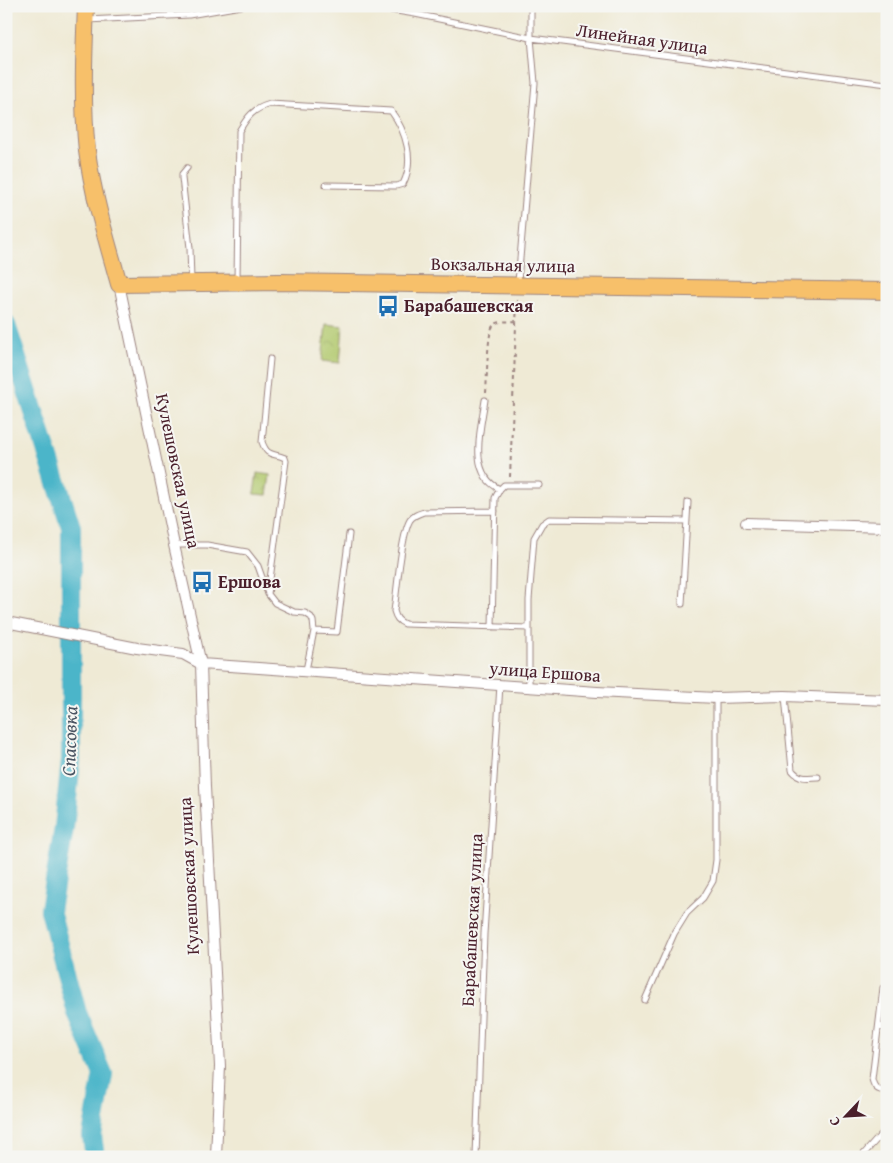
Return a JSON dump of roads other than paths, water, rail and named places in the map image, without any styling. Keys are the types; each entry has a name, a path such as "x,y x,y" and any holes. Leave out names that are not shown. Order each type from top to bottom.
{"main road":[{"name":"Кулешовская улица","path":"86,13 84,108 88,153 91,175 119,284"},
{"name":"Вокзальная улица","path":"119,284 237,282 887,291"}],"street":[{"name":"Кулешовская улица","path":"119,284 201,664 205,787 220,1066 216,1157"},
{"path":"746,523 887,527"},
{"path":"6,622 137,648 183,654 201,664"},
{"name":"улица Ершова","path":"201,664 597,692 716,698 785,696 887,700"}],"lane":[{"path":"170,6 171,16"},
{"path":"86,13 171,16 241,6"},
{"name":"Линейная улица","path":"366,6 531,38 887,84"},
{"path":"518,285 535,83 531,38 531,6"},
{"path":"237,282 240,131 246,120 257,108 270,104 391,111 398,120 406,138 408,175 403,184 396,186 326,185"},
{"path":"187,168 182,174 182,178 190,248 191,283"},
{"path":"268,594 286,461 285,458 271,455 265,450 262,442 270,359"},
{"path":"485,400 479,444 480,463 486,480 500,489"},
{"path":"492,628 495,498 504,485 539,485"},
{"path":"682,604 688,502"},
{"path":"495,512 424,512 414,515 406,535 394,610 395,616 399,621 406,624 529,628"},
{"path":"528,686 534,538 542,524 549,519 687,521"},
{"path":"314,631 337,632 349,534"},
{"path":"174,545 207,545 247,552 258,566 268,594 275,603 294,612 306,613 314,621 314,631 306,670"},
{"name":"Барабашевская улица","path":"476,1157 483,943 500,685"},
{"path":"785,696 792,770 797,776 804,778 818,777"},
{"path":"645,1000 674,934 687,913 703,898 713,881 716,860 716,698"},
{"path":"883,988 872,1079 874,1086 878,1090 887,1092"},
{"path":"879,1026 887,1028"},
{"path":"861,1157 887,1128"}],"waterway":[{"name":"Спасовка","path":"6,325 71,527 71,760 64,828 50,910 77,1013 103,1074 92,1136 95,1157"}],"place":[{"name":"Барабашевская","path":"388,306"},
{"name":"Ершова","path":"202,582"}]}
